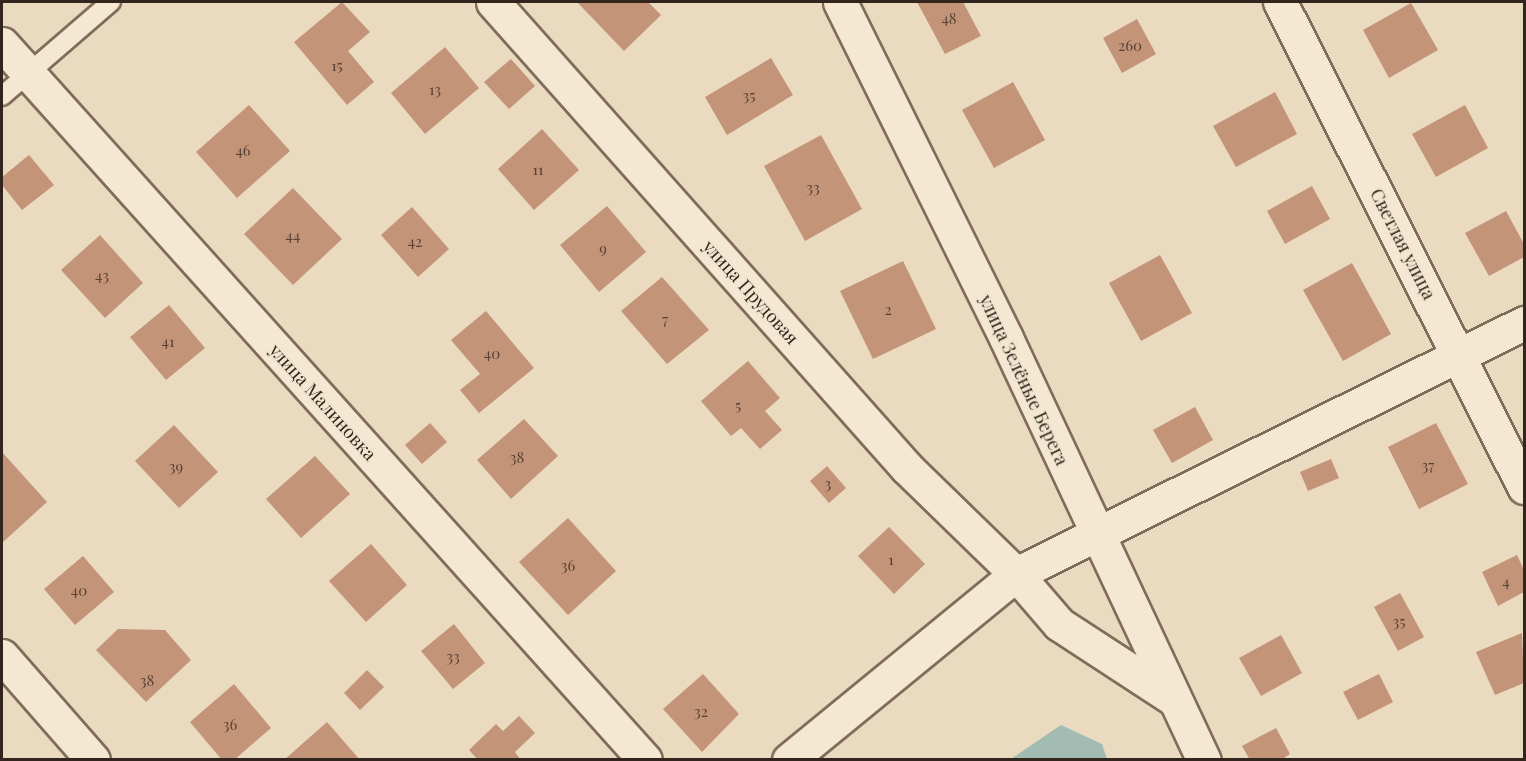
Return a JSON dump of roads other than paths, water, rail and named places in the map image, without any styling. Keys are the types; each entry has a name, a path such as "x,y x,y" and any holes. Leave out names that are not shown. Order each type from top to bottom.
{"street":[{"name":"улица Прудовая","path":"494,2 907,468 1016,574 1059,624 1174,699"},
{"name":"улица Зелёные Берега","path":"840,2 1006,338 1095,534 1204,759"},
{"name":"Светлая улица","path":"1280,2 1524,487"},
{"name":"улица Малиновка","path":"2,44 645,759"},
{"path":"789,759 1016,574 1524,323"},
{"path":"2,656 93,759"}],"lane":[{"path":"2,96 111,2"}],"water":[{"path":"1061,725 1102,744 1107,759 1011,759"}]}
